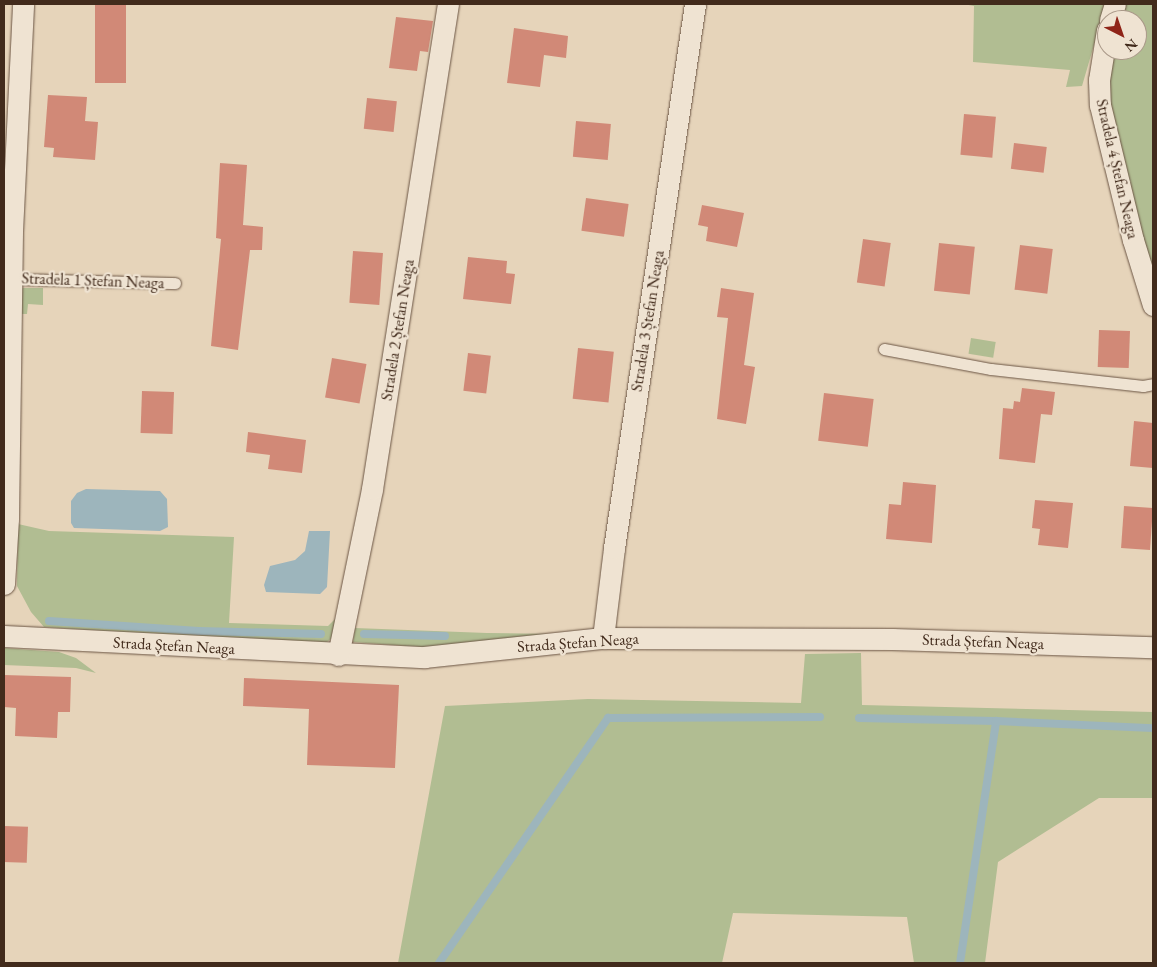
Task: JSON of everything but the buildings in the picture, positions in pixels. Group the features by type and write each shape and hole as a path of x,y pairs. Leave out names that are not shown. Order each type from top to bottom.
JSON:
{"street":[{"name":"Stradela 1 Ștefan Neaga","path":"4,584 12,279 23,4"},
{"name":"Stradela 2 Ștefan Neaga","path":"338,655 372,489 448,4"},
{"name":"Stradela 3 Ștefan Neaga","path":"603,638 615,538 695,4"},
{"name":"Stradela 4 Ștefan Neaga","path":"1102,60 1099,80 1100,105 1133,240 1153,306"},
{"name":"Strada Ștefan Neaga","path":"4,636 338,655 424,658 603,638 892,639 1153,647"}],"lane":[{"name":"Stradela 1 Ștefan Neaga","path":"12,279 175,283"},
{"path":"884,349 990,369 1143,386 1153,384"}],"green space":[{"path":"963,4 1106,4 1104,10 1097,10 1097,35 1082,86 1066,87 1070,70 973,62 974,6"},
{"path":"1125,4 1153,4 1153,272 1139,228 1108,91 1111,60 1147,60 1147,10 1123,10"},
{"path":"21,288 43,288 43,305 28,304 27,314 20,314"},
{"path":"971,338 996,342 993,358 968,354"},
{"path":"18,524 49,531 234,537 229,623 328,626 337,617 332,638 327,642 250,641 44,627 31,612 17,586"},
{"path":"355,628 556,634 432,648 353,642"},
{"path":"4,648 59,652 76,658 96,673 76,668 4,665"},
{"path":"861,653 862,705 1153,712 1153,798 1099,798 998,862 985,963 914,963 907,917 733,913 722,963 398,963 445,706 588,699 801,703 805,654"}],"water":[{"path":"86,489 160,491 167,499 168,527 160,531 74,528 71,523 71,501 77,493"},
{"path":"309,531 330,531 327,587 320,594 266,592 264,585 270,566 295,560 305,551"}],"waterway":[{"path":"49,621 199,631 321,634"},
{"path":"364,634 445,636"},
{"path":"439,963 608,718 820,717"},
{"path":"859,718 996,721"},
{"path":"960,963 996,721 1153,728"}]}
